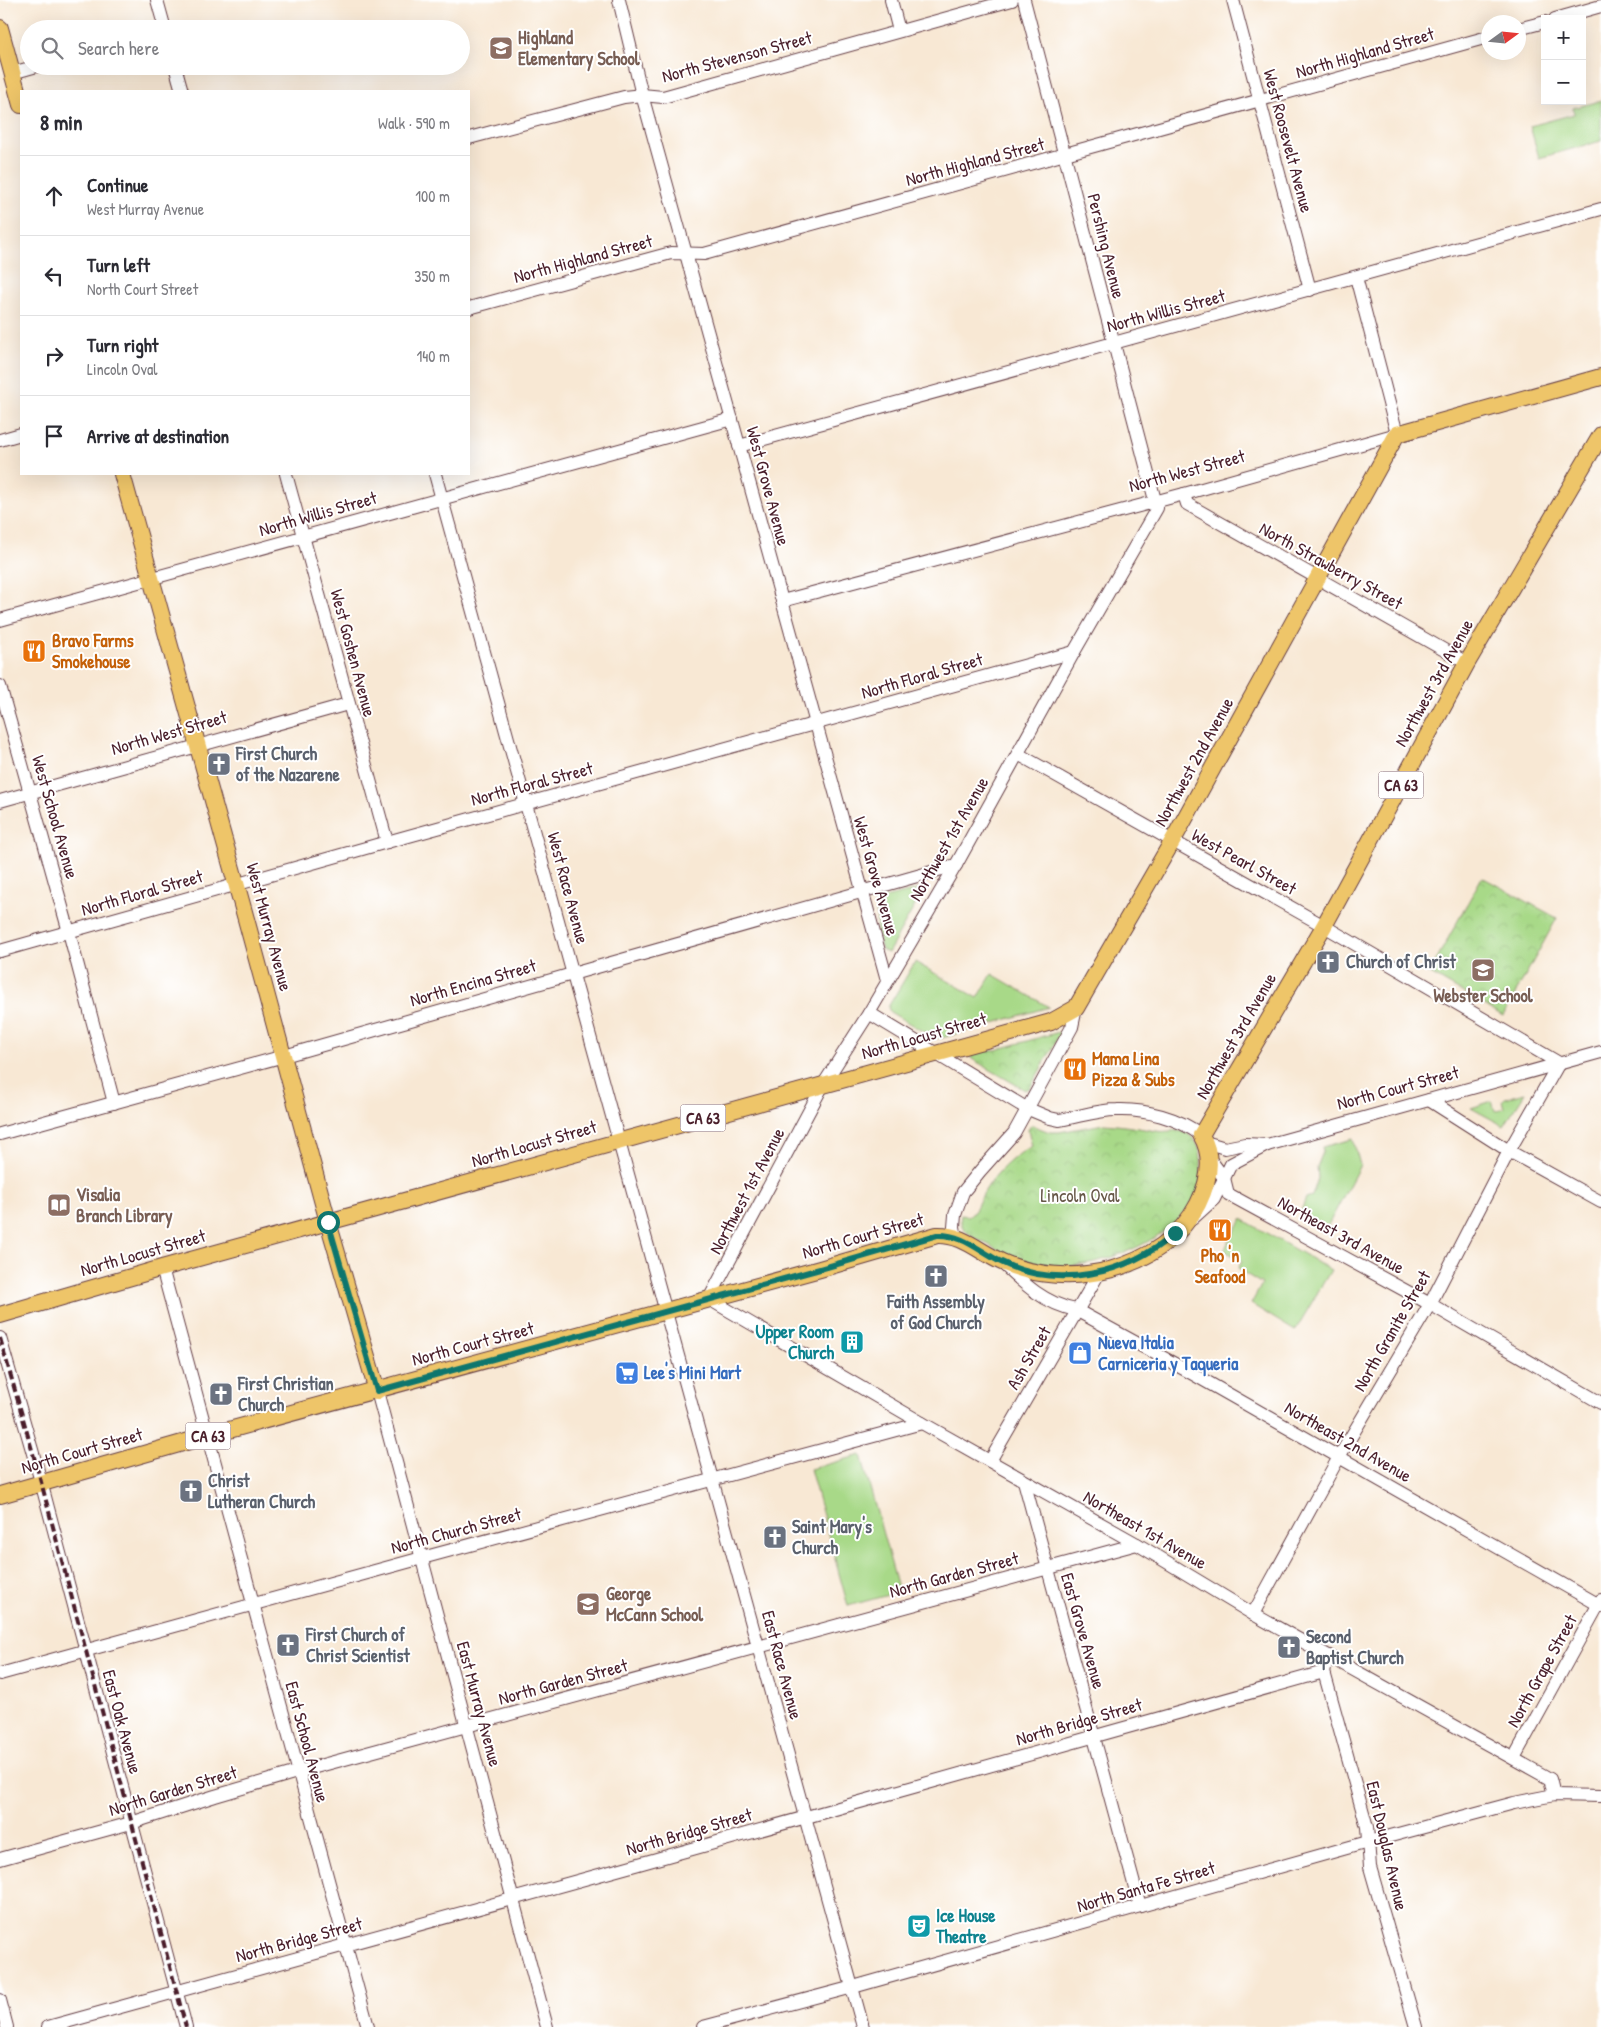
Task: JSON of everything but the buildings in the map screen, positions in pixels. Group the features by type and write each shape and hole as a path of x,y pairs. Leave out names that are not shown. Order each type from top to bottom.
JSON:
{"main road":[{"path":"0,28 20,102"},
{"name":"North West Street","path":"1397,434 1601,377"},
{"name":"Northwest 2nd Avenue","path":"1076,1008 1172,842 1319,579 1397,434"},
{"name":"Northwest 3rd Avenue","path":"1203,1138 1324,926 1467,663 1601,435"},
{"name":"West Murray Avenue","path":"122,475 284,1056 328,1222 377,1391"},
{"name":"North Locust Street","path":"0,1316 162,1268 1051,1022 1076,1008"},
{"name":"CA 63","path":"956,1237 1001,1262 1025,1271 1048,1275 1067,1276 1099,1273 1135,1261 1164,1243 1182,1226 1197,1206 1208,1172 1210,1158 1203,1138"},
{"name":"North Court Street","path":"0,1495 921,1239 937,1235 956,1237"}],"street":[{"path":"157,0 163,20"},
{"name":"West Grove Avenue","path":"619,0 642,95 887,980"},
{"path":"891,0 899,31"},
{"name":"North Stevenson Street","path":"470,138 624,97 642,95 663,97 1012,0"},
{"name":"Pershing Avenue","path":"1024,0 1154,500"},
{"name":"West Roosevelt Avenue","path":"1233,0 1310,290"},
{"path":"1569,15 1601,6"},
{"path":"1526,27 1541,23"},
{"name":"North Highland Street","path":"470,308 671,253 704,254 1481,39"},
{"path":"12,73 20,71"},
{"path":"178,75 182,90"},
{"name":"North Willis Street","path":"739,446 1310,290 1601,208"},
{"path":"1356,277 1397,434"},
{"name":"North Willis Street","path":"0,620 304,537 441,497 732,419"},
{"path":"0,440 20,434"},
{"name":"North West Street","path":"782,601 1154,500 1184,494 1397,434"},
{"name":"West Goshen Avenue","path":"286,475 387,842"},
{"name":"West Race Avenue","path":"435,475 667,1311"},
{"name":"North Strawberry Street","path":"1184,494 1187,504 1467,663"},
{"name":"Northwest 1st Avenue","path":"709,1299 823,1086 869,1013 956,865 1074,652 1157,508 1154,500"},
{"name":"North Floral Street","path":"0,951 1074,652"},
{"name":"West School Avenue","path":"0,686 69,932 114,1103"},
{"name":"North West Street","path":"0,801 348,704"},
{"name":"West Pearl Street","path":"1018,754 1324,926 1559,1063"},
{"name":"North Encina Street","path":"0,1134 284,1056 956,865"},
{"name":"Northwest 2nd Avenue","path":"1026,1108 1072,1027 1076,1008"},
{"path":"869,1013 1026,1108 1050,1118 1059,1120 1116,1110 1132,1110 1177,1121 1190,1127 1203,1138"},
{"name":"North Court Street","path":"1203,1138 1225,1148 1245,1144 1267,1145 1601,1052"},
{"name":"North Granite Street","path":"1253,1614 1339,1457 1430,1304 1509,1151 1559,1063"},
{"path":"1428,1100 1509,1151 1601,1202"},
{"path":"956,1237 954,1228 955,1216 963,1192 980,1170 1014,1134 1026,1108"},
{"path":"1182,1226 1214,1199 1231,1164 1267,1145"},
{"path":"1210,1158 1224,1178 1228,1194 1214,1199"},
{"name":"Northeast 3rd Avenue","path":"1228,1194 1430,1304 1601,1403"},
{"name":"Northeast 2nd Avenue","path":"1001,1262 1028,1288 1060,1307 1076,1310 1193,1374 1600,1603"},
{"path":"162,1268 207,1436"},
{"name":"Ash Street","path":"990,1461 1099,1273"},
{"name":"Northeast 1st Avenue","path":"709,1299 922,1423 1137,1544 1253,1614 1550,1779 1554,1795"},
{"name":"East Race Avenue","path":"667,1311 863,2027"},
{"name":"East Oak Avenue","path":"0,1338 41,1483 130,1823 186,2027"},
{"name":"East Murray Avenue","path":"377,1391 547,2027"},
{"name":"North Church Street","path":"0,1674 922,1423"},
{"name":"East School Avenue","path":"207,1436 254,1605 344,1946 368,2027"},
{"name":"East Grove Avenue","path":"1024,1481 1140,1906"},
{"name":"North Garden Street","path":"0,1859 130,1823 297,1772 1137,1544"},
{"name":"North Grape Street","path":"1514,1758 1600,1603"},
{"path":"1324,1672 1329,1656"},
{"name":"North Bridge Street","path":"48,2027 805,1818 1324,1672"},
{"name":"East Douglas Avenue","path":"1324,1672 1367,1827 1370,1867 1416,2027"},
{"name":"North Santa Fe Street","path":"703,2027 1514,1803 1554,1795 1601,1796"},
{"path":"0,2000 8,2027"}],"green space":[{"path":"1601,101 1601,141 1539,158 1530,126 1574,114 1573,108"},
{"path":"1482,877 1557,918 1503,1016 1429,973"},
{"path":"925,888 888,953 882,950 877,934 876,900"},
{"path":"915,962 978,998 992,974 1049,1007 942,1038 934,1038 890,1012 888,1007"},
{"path":"1061,1033 1030,1088 1025,1090 972,1059 970,1056 971,1053 983,1050 992,1051"},
{"path":"1525,1093 1504,1126 1471,1108 1492,1101 1495,1111 1504,1108 1502,1101 1505,1098"},
{"name":"Lincoln Oval","path":"1104,1124 1186,1133 1194,1139 1200,1151 1201,1176 1199,1188 1189,1206 1174,1223 1156,1237 1112,1257 1066,1266 1045,1266 1009,1256 969,1234 962,1226 961,1215 967,1216 974,1213 984,1192 997,1174 1013,1159 1032,1146 1028,1130 1031,1125 1050,1132 1059,1132"},
{"path":"1353,1139 1360,1165 1326,1229 1300,1214 1306,1198 1312,1196 1318,1178 1317,1167 1323,1152 1322,1147"},
{"path":"1242,1219 1331,1270 1295,1331 1251,1304 1262,1284 1238,1269 1242,1261 1224,1250"},
{"path":"861,1455 899,1592 848,1606 810,1469"}],"railway":[{"path":"0,1338 40,1478 186,2027"}],"place":[{"name":"Highland Elementary School","path":"501,48"},
{"name":"Bravo Farms Smokehouse","path":"34,651"},
{"name":"First Church of the Nazarene","path":"219,764"},
{"name":"Church of Christ","path":"1328,962"},
{"name":"Webster School","path":"1483,970"},
{"name":"Mama Lina Pizza & Subs","path":"1075,1069"},
{"name":"Visalia Branch Library","path":"59,1205"},
{"name":"Pho 'n Seafood","path":"1220,1230"},
{"name":"Faith Assembly of God Church","path":"936,1276"},
{"name":"Upper Room Church","path":"852,1342"},
{"name":"Nueva Italia Carniceria y Taqueria","path":"1080,1353"},
{"name":"Lee's Mini Mart","path":"627,1373"},
{"name":"First Christian Church","path":"221,1394"},
{"name":"Christ Lutheran Church","path":"191,1491"},
{"name":"Saint Mary's Church","path":"775,1537"},
{"name":"George McCann School","path":"588,1604"},
{"name":"First Church of Christ Scientist","path":"288,1645"},
{"name":"Second Baptist Church","path":"1289,1647"},
{"name":"Ice House Theatre","path":"919,1926"}],"route":[{"path":"328,1222 377,1391 937,1235 956,1237 1001,1262 1025,1271 1067,1276 1099,1273 1135,1261 1164,1243 1175,1233"}]}
